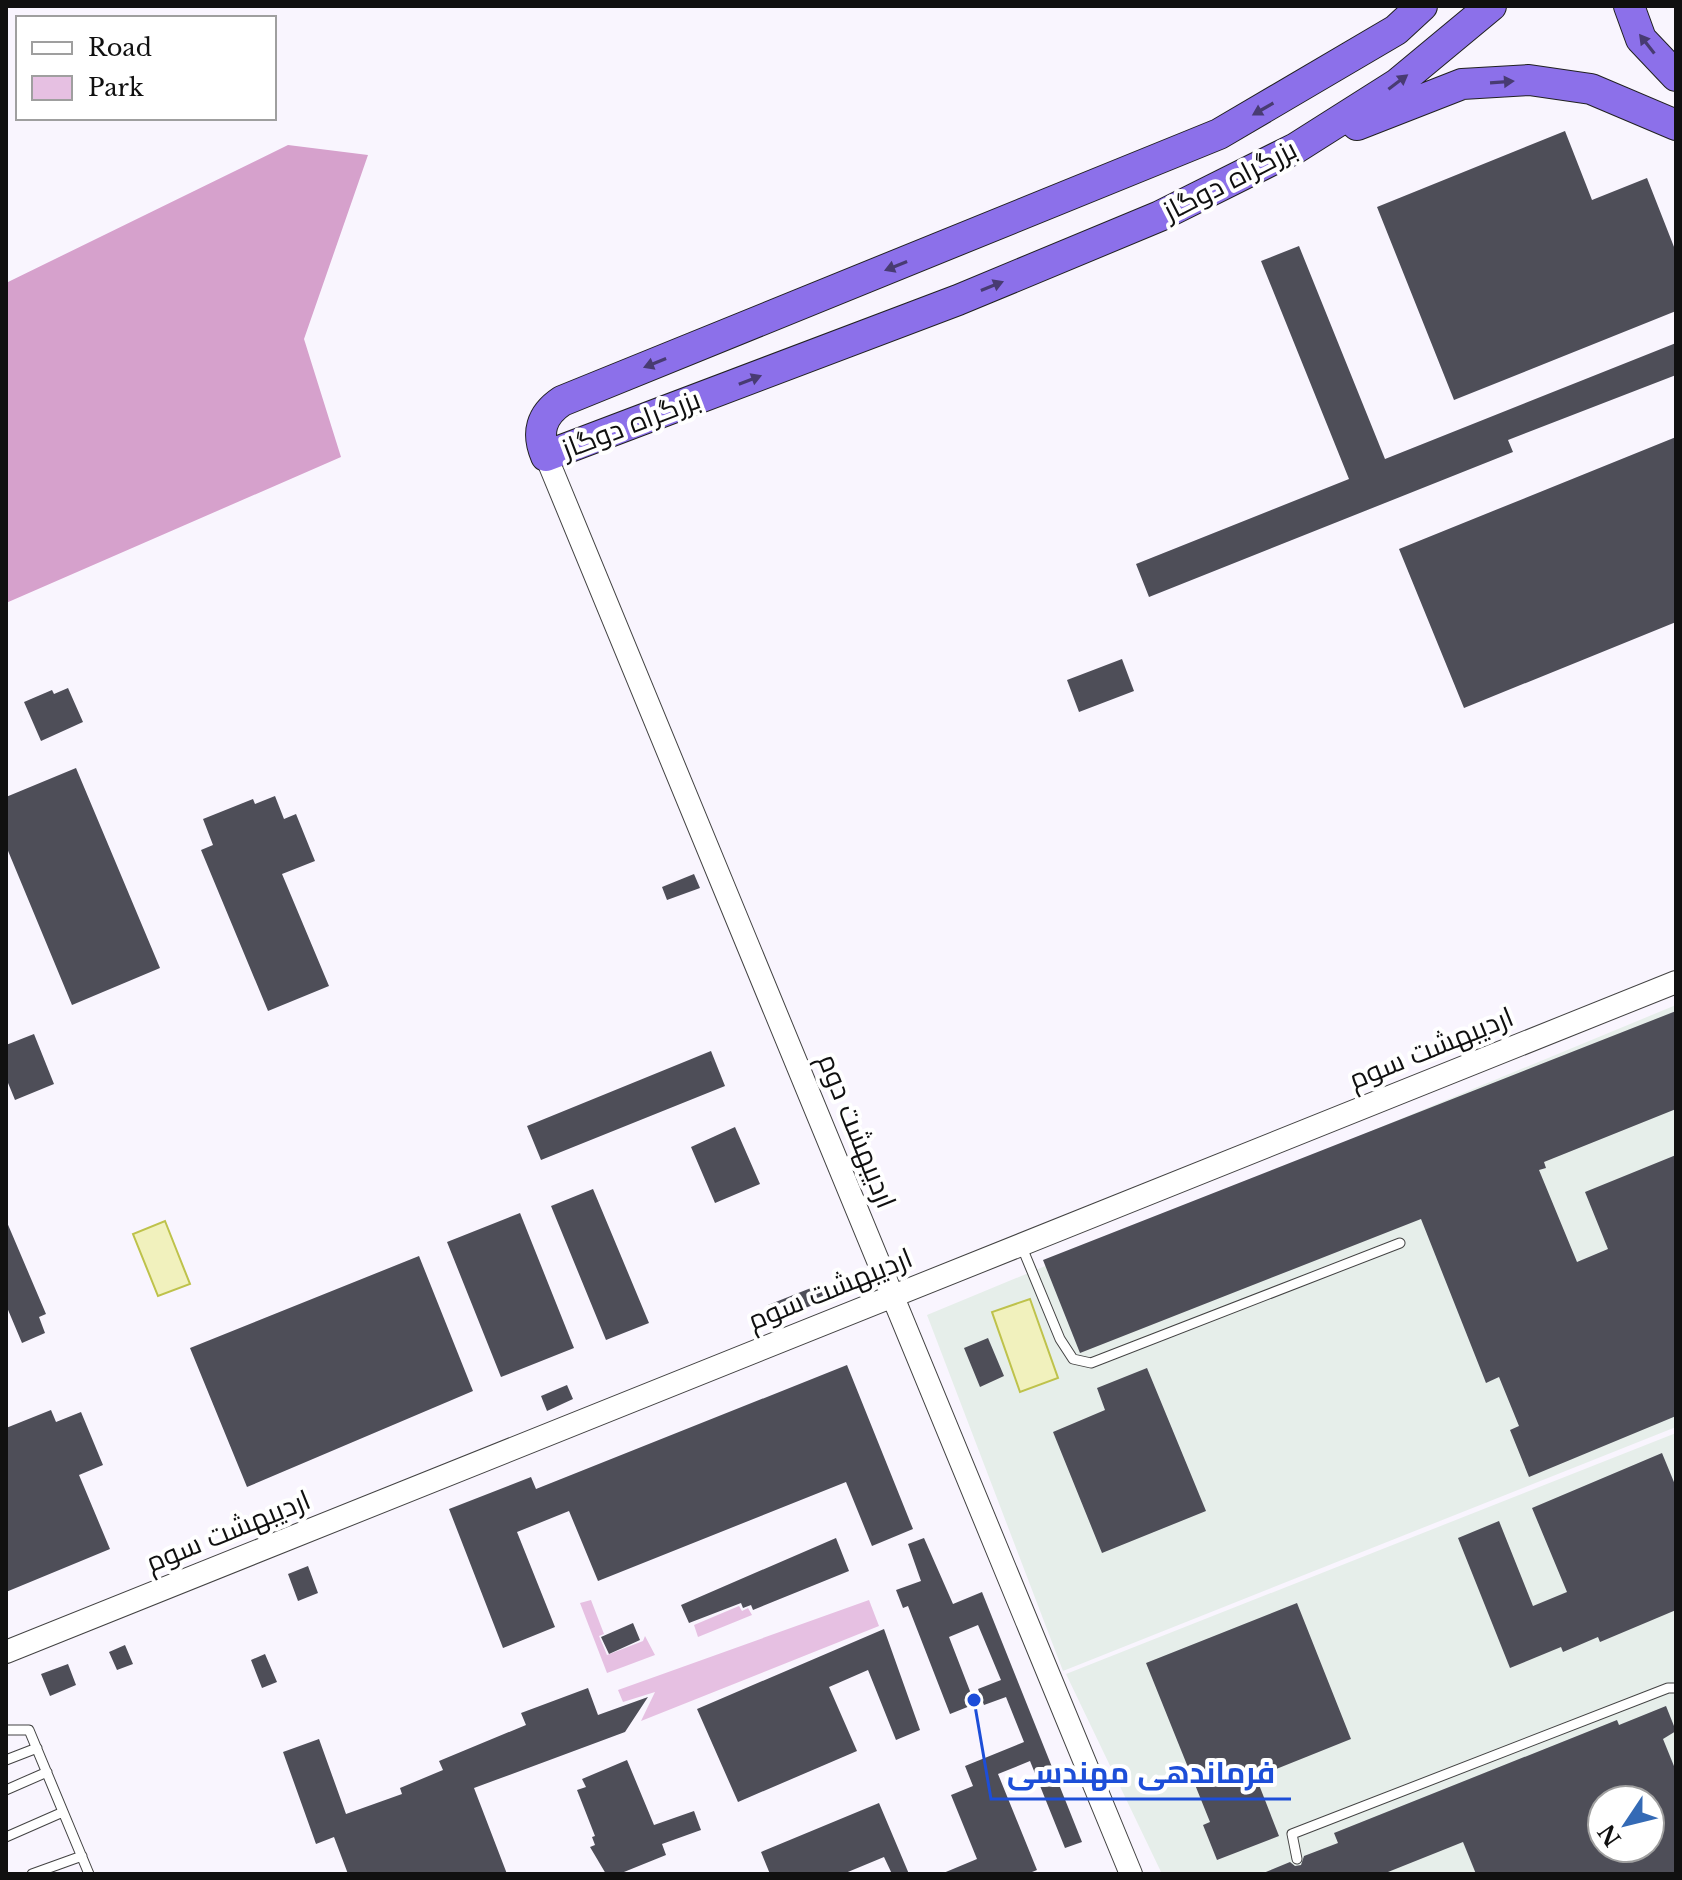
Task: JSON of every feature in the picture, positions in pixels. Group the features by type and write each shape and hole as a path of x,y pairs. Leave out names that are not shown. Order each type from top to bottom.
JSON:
{"highway":[{"path":"1311,81 1391,6"},
{"name":"بزرگراه دوگاز","path":"1422,6 1396,30 1219,134 562,401 548,411 541,424 541,444 546,456 958,300 1160,216 1296,148 1397,84 1491,6"},
{"path":"1629,6 1641,39 1676,76"},
{"path":"1296,148 1462,84 1529,80 1591,89 1676,125"}],"street":[{"name":"اردیبهشت دوم","path":"546,456 1131,1874"},
{"name":"اردیبهشت سوم","path":"6,1652 1676,982"}],"lane":[{"path":"1021,1245 1066,1349 1079,1363 1091,1363 1400,1243"},
{"path":"1297,1859 1292,1834 1668,1688 1676,1688"},
{"path":"6,1730 29,1730 89,1874"},
{"path":"6,1760 37,1748"},
{"path":"6,1790 47,1772"},
{"path":"6,1837 63,1812"},
{"path":"32,1874 82,1856"}],"shaded area":[{"path":"288,145 368,155 304,339 341,457 6,603 6,283"},
{"path":"1676,1005 1676,1427 1063,1671 927,1315"},
{"path":"165,1221 190,1284 158,1296 133,1234"},
{"path":"1030,1299 1058,1378 1020,1392 992,1312"},
{"path":"1676,1433 1676,1874 1162,1874 1066,1674"}],"green space":[{"path":"591,1600 604,1634 599,1636 607,1655 643,1641 645,1636 655,1655 607,1673 580,1603"},
{"path":"869,1600 879,1626 641,1721 655,1692 623,1702 618,1690"},
{"path":"739,1606 742,1611 748,1608 752,1615 698,1637 694,1625"}],"building":[{"path":"1565,131 1592,200 1647,178 1676,252 1676,311 1454,400 1377,207"},
{"path":"1299,246 1385,459 1676,343 1676,375 1508,440 1513,452 1149,597 1136,564 1349,479 1261,261"},
{"path":"1676,437 1676,622 1464,708 1399,549"},
{"path":"1122,659 1134,691 1079,712 1067,680"},
{"path":"68,688 83,722 41,741 24,702 52,690 54,694"},
{"path":"76,768 160,968 72,1005 6,846 6,797"},
{"path":"275,796 284,819 296,814 315,861 282,874 329,986 268,1011 201,850 213,845 203,819 253,799 255,804"},
{"path":"694,874 700,888 667,900 662,887"},
{"path":"1676,1011 1676,1109 1544,1162 1546,1168 1539,1170 1577,1262 1608,1249 1585,1192 1676,1155 1676,1416 1529,1477 1510,1430 1519,1426 1499,1377 1486,1383 1421,1219 1080,1353 1043,1260"},
{"path":"34,1034 54,1084 15,1100 6,1078 6,1045"},
{"path":"711,1051 725,1086 541,1160 527,1126"},
{"path":"735,1127 760,1184 715,1203 691,1147"},
{"path":"593,1189 649,1323 606,1340 551,1206"},
{"path":"520,1213 574,1348 501,1377 447,1242"},
{"path":"6,1220 46,1314 39,1317 45,1333 22,1343 6,1305"},
{"path":"419,1256 473,1391 247,1487 190,1348"},
{"path":"826,1282 832,1298 773,1320 768,1305"},
{"path":"988,1338 1004,1376 980,1387 964,1348"},
{"path":"847,1365 913,1529 872,1546 846,1482 598,1581 569,1511 517,1532 555,1627 503,1648 449,1509 531,1477 536,1489"},
{"path":"1147,1368 1206,1511 1102,1553 1053,1432 1105,1410 1097,1388"},
{"path":"567,1385 573,1399 547,1411 541,1396"},
{"path":"51,1410 56,1422 81,1412 103,1465 79,1475 110,1549 6,1592 6,1428"},
{"path":"1662,1453 1676,1487 1676,1610 1600,1642 1598,1637 1563,1652 1561,1647 1510,1668 1458,1538 1499,1521 1533,1606 1567,1592 1532,1508"},
{"path":"836,1538 849,1571 753,1610 751,1605 743,1608 741,1603 689,1623 681,1605"},
{"path":"924,1538 953,1604 982,1592 1082,1842 1065,1848 1030,1761 998,1774 1037,1870 1027,1874 941,1874 977,1859 951,1795 973,1786 965,1766 1024,1742 1006,1697 984,1705 978,1689 1001,1680 978,1625 949,1637 975,1704 950,1714 908,1606 903,1608 896,1590 921,1581 908,1544"},
{"path":"308,1566 318,1593 298,1601 288,1574"},
{"path":"1297,1603 1351,1739 1256,1777 1279,1836 1217,1860 1203,1825 1210,1822 1146,1663"},
{"path":"633,1623 640,1640 609,1654 601,1637"},
{"path":"884,1629 920,1730 896,1740 868,1670 829,1687 857,1751 738,1802 697,1709"},
{"path":"125,1645 133,1664 117,1670 109,1652"},
{"path":"265,1654 277,1682 262,1688 251,1660"},
{"path":"68,1664 76,1685 50,1696 41,1674"},
{"path":"588,1688 598,1715 648,1697 625,1732 474,1788 507,1874 348,1874 334,1837 316,1844 283,1752 319,1739 346,1814 402,1794 400,1788 443,1770 439,1761 526,1725 521,1713"},
{"path":"1666,1706 1676,1731 1663,1739 1676,1771 1676,1874 1476,1874 1463,1842 1383,1874 1261,1874 1290,1862 1295,1866 1301,1865 1304,1856 1338,1843 1334,1833 1617,1720 1619,1725"},
{"path":"627,1760 654,1825 694,1811 701,1830 662,1844 666,1855 619,1874 606,1874 590,1847 595,1845 592,1837 595,1836 577,1790 586,1787 582,1779"},
{"path":"879,1803 909,1874 892,1874 884,1857 843,1874 770,1874 761,1852"}],"place":[{"name":"فرماندهی مهندسی","path":"974,1700"}]}
